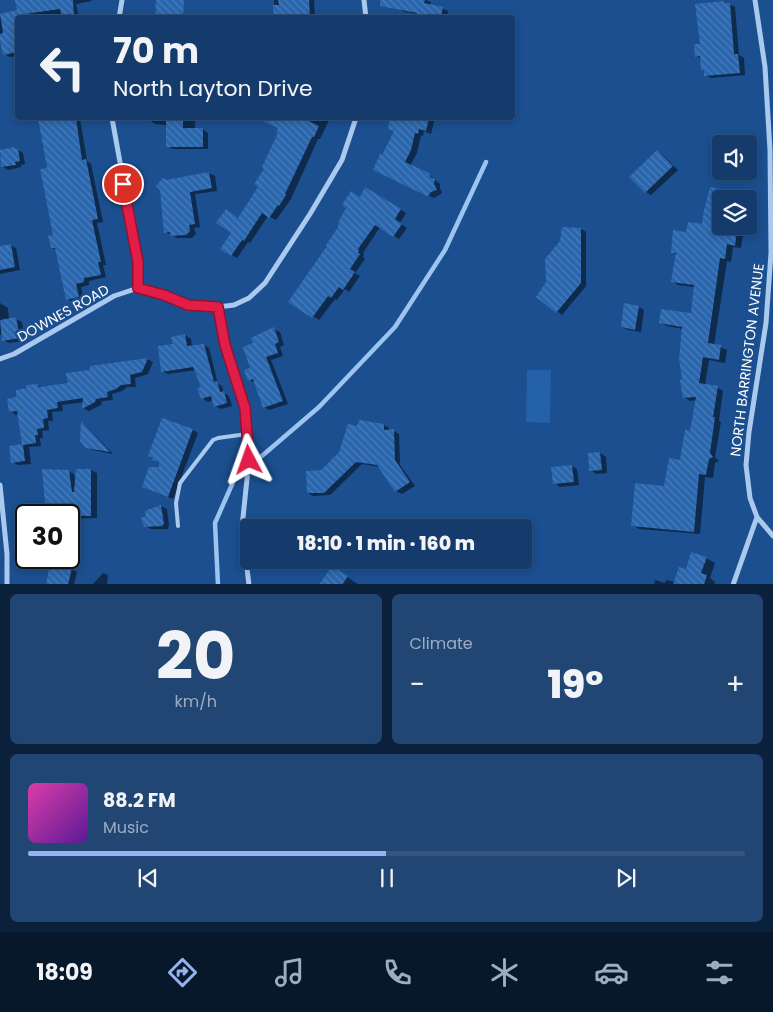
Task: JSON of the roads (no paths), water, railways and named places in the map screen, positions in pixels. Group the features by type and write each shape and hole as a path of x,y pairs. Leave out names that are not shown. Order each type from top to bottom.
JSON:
{"street":[{"path":"120,15 122,0"},
{"path":"364,0 366,15"},
{"name":"NORTH BARRINGTON AVENUE","path":"755,0 765,67 770,150 771,253 766,323 749,432 746,465 750,498 757,517 773,536"},
{"path":"112,120 138,262 138,288 164,295 188,305 218,307 234,305 248,298 265,283 310,214 342,160 355,120"},
{"name":"DOWNES ROAD","path":"0,360 14,354 114,296 138,288"},
{"path":"218,307 225,345 245,408 249,460 242,527 249,584"},
{"path":"0,485 7,554 7,584"},
{"path":"733,584 757,517"}],"lane":[{"path":"178,526 176,503 180,483 213,440 247,434"}],"waterway":[{"path":"218,584 215,523 234,480 319,407 395,327 445,250 486,162"}]}
